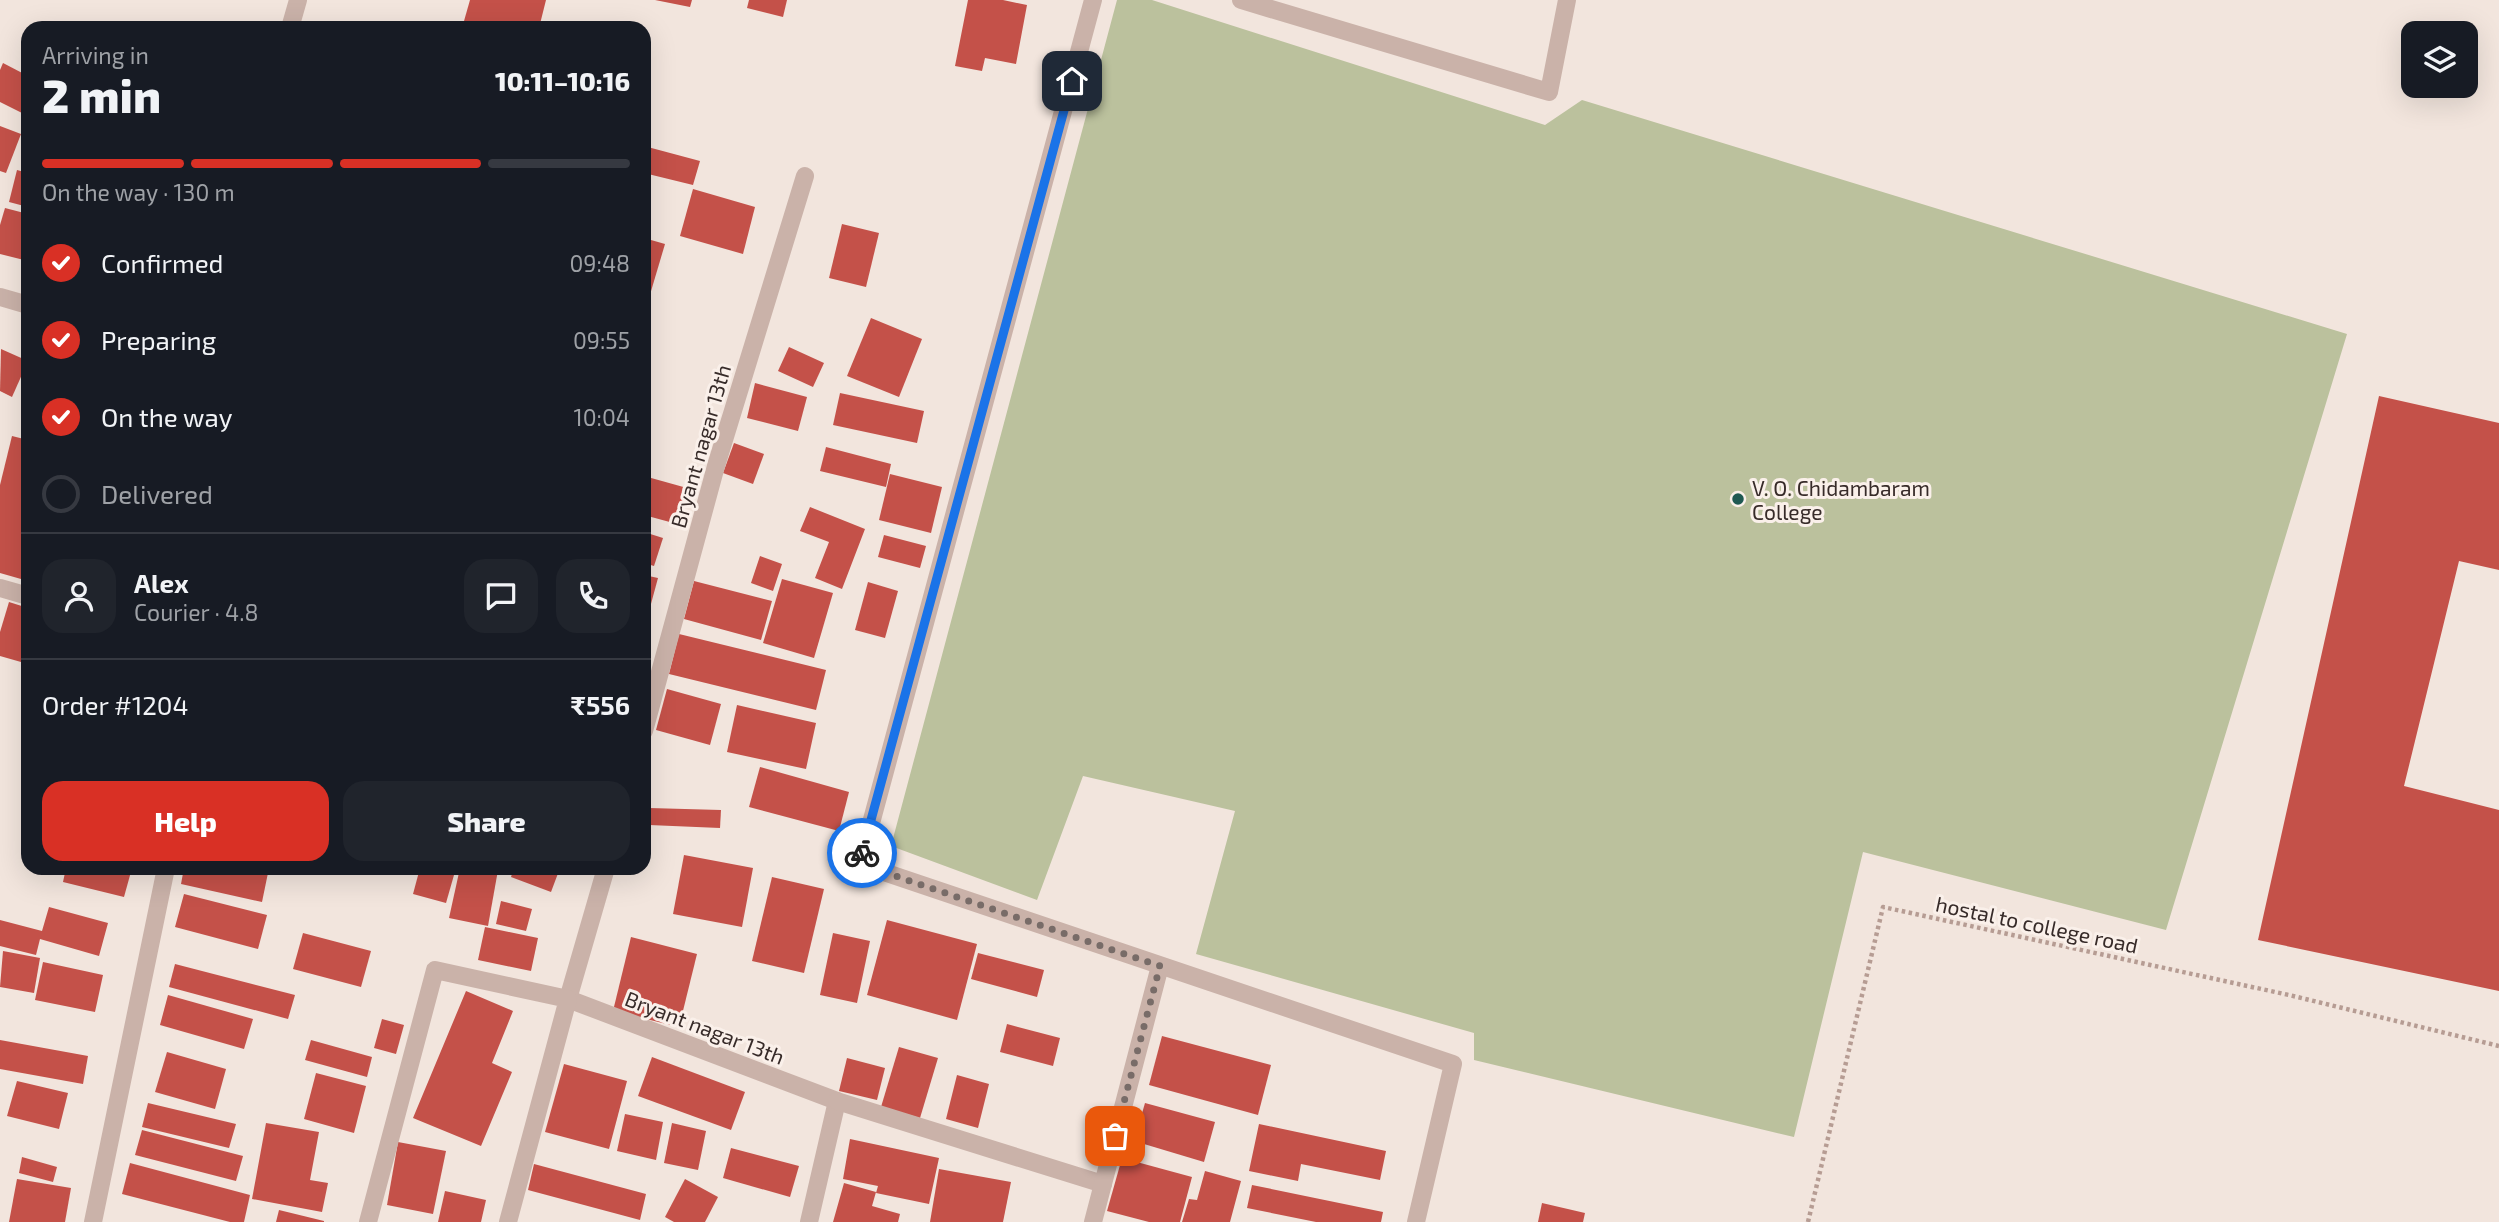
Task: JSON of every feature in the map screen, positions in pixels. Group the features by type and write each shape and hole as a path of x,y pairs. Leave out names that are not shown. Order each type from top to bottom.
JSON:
{"street":[{"path":"292,21 298,0"},
{"path":"1093,0 860,864 1453,1064 1416,1222"},
{"path":"1241,0 1549,92 1567,0"},
{"name":"Bryant nagar 13th","path":"651,705 716,466 805,176"},
{"path":"0,297 21,303"},
{"path":"0,588 21,594"},
{"path":"93,1222 165,875"},
{"path":"508,1222 604,875"},
{"path":"1093,1222 1160,966"},
{"name":"Bryant nagar 13th","path":"368,1222 435,970 568,999 837,1101 1103,1184"},
{"path":"809,1222 837,1101"}],"path":[{"name":"hostal to college road","path":"1808,1222 1883,907 2289,995 2499,1046"}],"green space":[{"name":"V. O. Chidambaram College","path":"1117,0 1152,0 1545,125 1582,100 2347,334 2166,930 1863,852 1794,1137 1474,1060 1474,1033 1196,954 1235,811 1083,776 1037,900 891,846"}],"building":[{"path":"470,0 546,0 541,21 464,21"},
{"path":"655,0 692,0 690,7"},
{"path":"749,0 787,0 783,17 747,8"},
{"path":"968,0 1003,0 1027,5 1016,64 985,58 982,71 955,66"},
{"path":"3,63 21,72 21,112 0,102 0,70"},
{"path":"0,126 21,134 6,173 0,171"},
{"path":"651,148 700,161 693,185 651,175"},
{"path":"17,170 21,171 21,205 9,202"},
{"path":"693,189 755,207 743,254 680,236"},
{"path":"5,208 21,212 21,259 0,254 0,225"},
{"path":"842,224 879,233 866,287 829,278"},
{"path":"651,240 665,244 651,291"},
{"path":"871,318 922,339 899,397 847,376"},
{"path":"789,347 824,363 813,387 778,371"},
{"path":"1,349 21,358 21,377 12,397 0,391"},
{"path":"755,383 807,397 798,431 747,418"},
{"path":"840,393 924,411 917,443 833,425"},
{"path":"2379,396 2499,423 2499,570 2459,561 2404,786 2499,810 2499,991 2258,940"},
{"path":"12,436 21,438 21,579 0,573 0,485"},
{"path":"734,443 764,454 753,484 723,473"},
{"path":"826,447 891,464 886,487 820,471"},
{"path":"890,474 942,487 931,533 879,520"},
{"path":"651,478 687,488 677,524 651,517"},
{"path":"810,507 865,529 842,589 815,578 829,542 800,531"},
{"path":"651,534 663,538 654,566 651,565"},
{"path":"884,535 926,546 920,568 878,557"},
{"path":"760,556 782,564 773,591 751,583"},
{"path":"651,576 658,578 651,604"},
{"path":"782,579 833,593 814,658 763,643"},
{"path":"694,581 772,601 761,640 684,619"},
{"path":"868,582 898,591 885,638 855,630"},
{"path":"9,602 21,606 21,662 0,656 0,632"},
{"path":"679,634 826,670 816,710 669,674"},
{"path":"667,689 721,704 710,745 656,730"},
{"path":"737,705 816,723 806,769 727,752"},
{"path":"760,767 849,792 839,831 749,807"},
{"path":"651,808 721,810 720,828 651,825"},
{"path":"684,855 753,868 742,927 673,914"},
{"path":"64,875 130,875 124,897 63,882"},
{"path":"183,875 268,875 262,902 181,884"},
{"path":"418,875 454,875 446,903 413,894"},
{"path":"458,875 497,875 488,926 449,918"},
{"path":"512,875 557,875 551,892 511,877"},
{"path":"772,877 824,889 804,973 752,961"},
{"path":"184,894 267,915 258,949 175,927"},
{"path":"501,901 532,909 526,931 496,924"},
{"path":"49,907 108,923 99,956 40,939 36,955 0,946 0,920 42,931"},
{"path":"887,920 977,944 957,1020 867,995"},
{"path":"485,927 538,938 531,971 478,960"},
{"path":"303,933 371,951 361,987 293,969"},
{"path":"833,933 870,941 857,1003 820,995"},
{"path":"631,937 697,954 679,1027 613,1011"},
{"path":"3,951 40,958 34,993 0,987"},
{"path":"978,953 1044,970 1037,997 971,979"},
{"path":"43,962 103,975 95,1012 35,1000"},
{"path":"175,964 295,995 288,1019 169,987"},
{"path":"466,991 513,1011 492,1063 512,1072 481,1146 413,1118"},
{"path":"168,995 253,1019 244,1049 160,1025"},
{"path":"382,1019 404,1025 396,1054 374,1048"},
{"path":"1007,1024 1060,1038 1053,1066 1000,1052"},
{"path":"1162,1036 1271,1065 1258,1115 1149,1085"},
{"path":"0,1040 88,1056 83,1084 0,1069"},
{"path":"311,1040 372,1057 367,1077 305,1060"},
{"path":"899,1047 938,1058 920,1118 881,1107"},
{"path":"167,1052 226,1069 215,1109 155,1092"},
{"path":"652,1057 745,1092 731,1130 638,1096"},
{"path":"847,1058 885,1068 877,1100 839,1091"},
{"path":"564,1064 627,1081 609,1149 545,1132"},
{"path":"316,1073 366,1086 354,1133 304,1119"},
{"path":"957,1075 989,1084 978,1128 946,1119"},
{"path":"17,1081 68,1093 59,1129 7,1116"},
{"path":"148,1103 236,1124 229,1148 142,1127"},
{"path":"1145,1103 1215,1122 1204,1162 1134,1141"},
{"path":"625,1114 663,1122 656,1160 617,1151"},
{"path":"266,1123 319,1132 310,1180 328,1183 322,1212 252,1199"},
{"path":"672,1123 706,1131 698,1170 664,1163"},
{"path":"1259,1124 1386,1151 1380,1180 1301,1164 1298,1181 1249,1171"},
{"path":"142,1130 243,1156 236,1181 135,1155"},
{"path":"850,1139 939,1158 929,1204 876,1193 878,1186 843,1179"},
{"path":"398,1142 446,1151 433,1214 387,1205"},
{"path":"731,1148 799,1166 790,1197 723,1178"},
{"path":"22,1157 57,1167 53,1182 19,1173"},
{"path":"1122,1158 1192,1177 1180,1222 1149,1222 1107,1211"},
{"path":"130,1163 250,1195 244,1222 230,1222 122,1194"},
{"path":"534,1164 646,1194 640,1220 528,1190"},
{"path":"939,1169 1011,1182 1003,1222 930,1222"},
{"path":"1205,1171 1241,1181 1230,1222 1182,1222 1189,1199 1197,1200"},
{"path":"17,1179 71,1188 65,1222 9,1222"},
{"path":"685,1179 718,1197 705,1222 674,1222 665,1217"},
{"path":"844,1183 876,1192 872,1206 900,1214 898,1222 833,1222"},
{"path":"1252,1185 1383,1212 1381,1222 1316,1222 1247,1208"},
{"path":"445,1191 486,1200 481,1222 438,1222"},
{"path":"1542,1203 1585,1213 1583,1222 1538,1222"},
{"path":"279,1210 324,1221 324,1222 276,1222"}],"way so far":[{"path":"862,853 860,864 1160,966 1115,1136"}],"place":[{"name":"V. O. Chidambaram College","path":"1738,499"}],"route":[{"path":"862,853 1072,81"}]}
